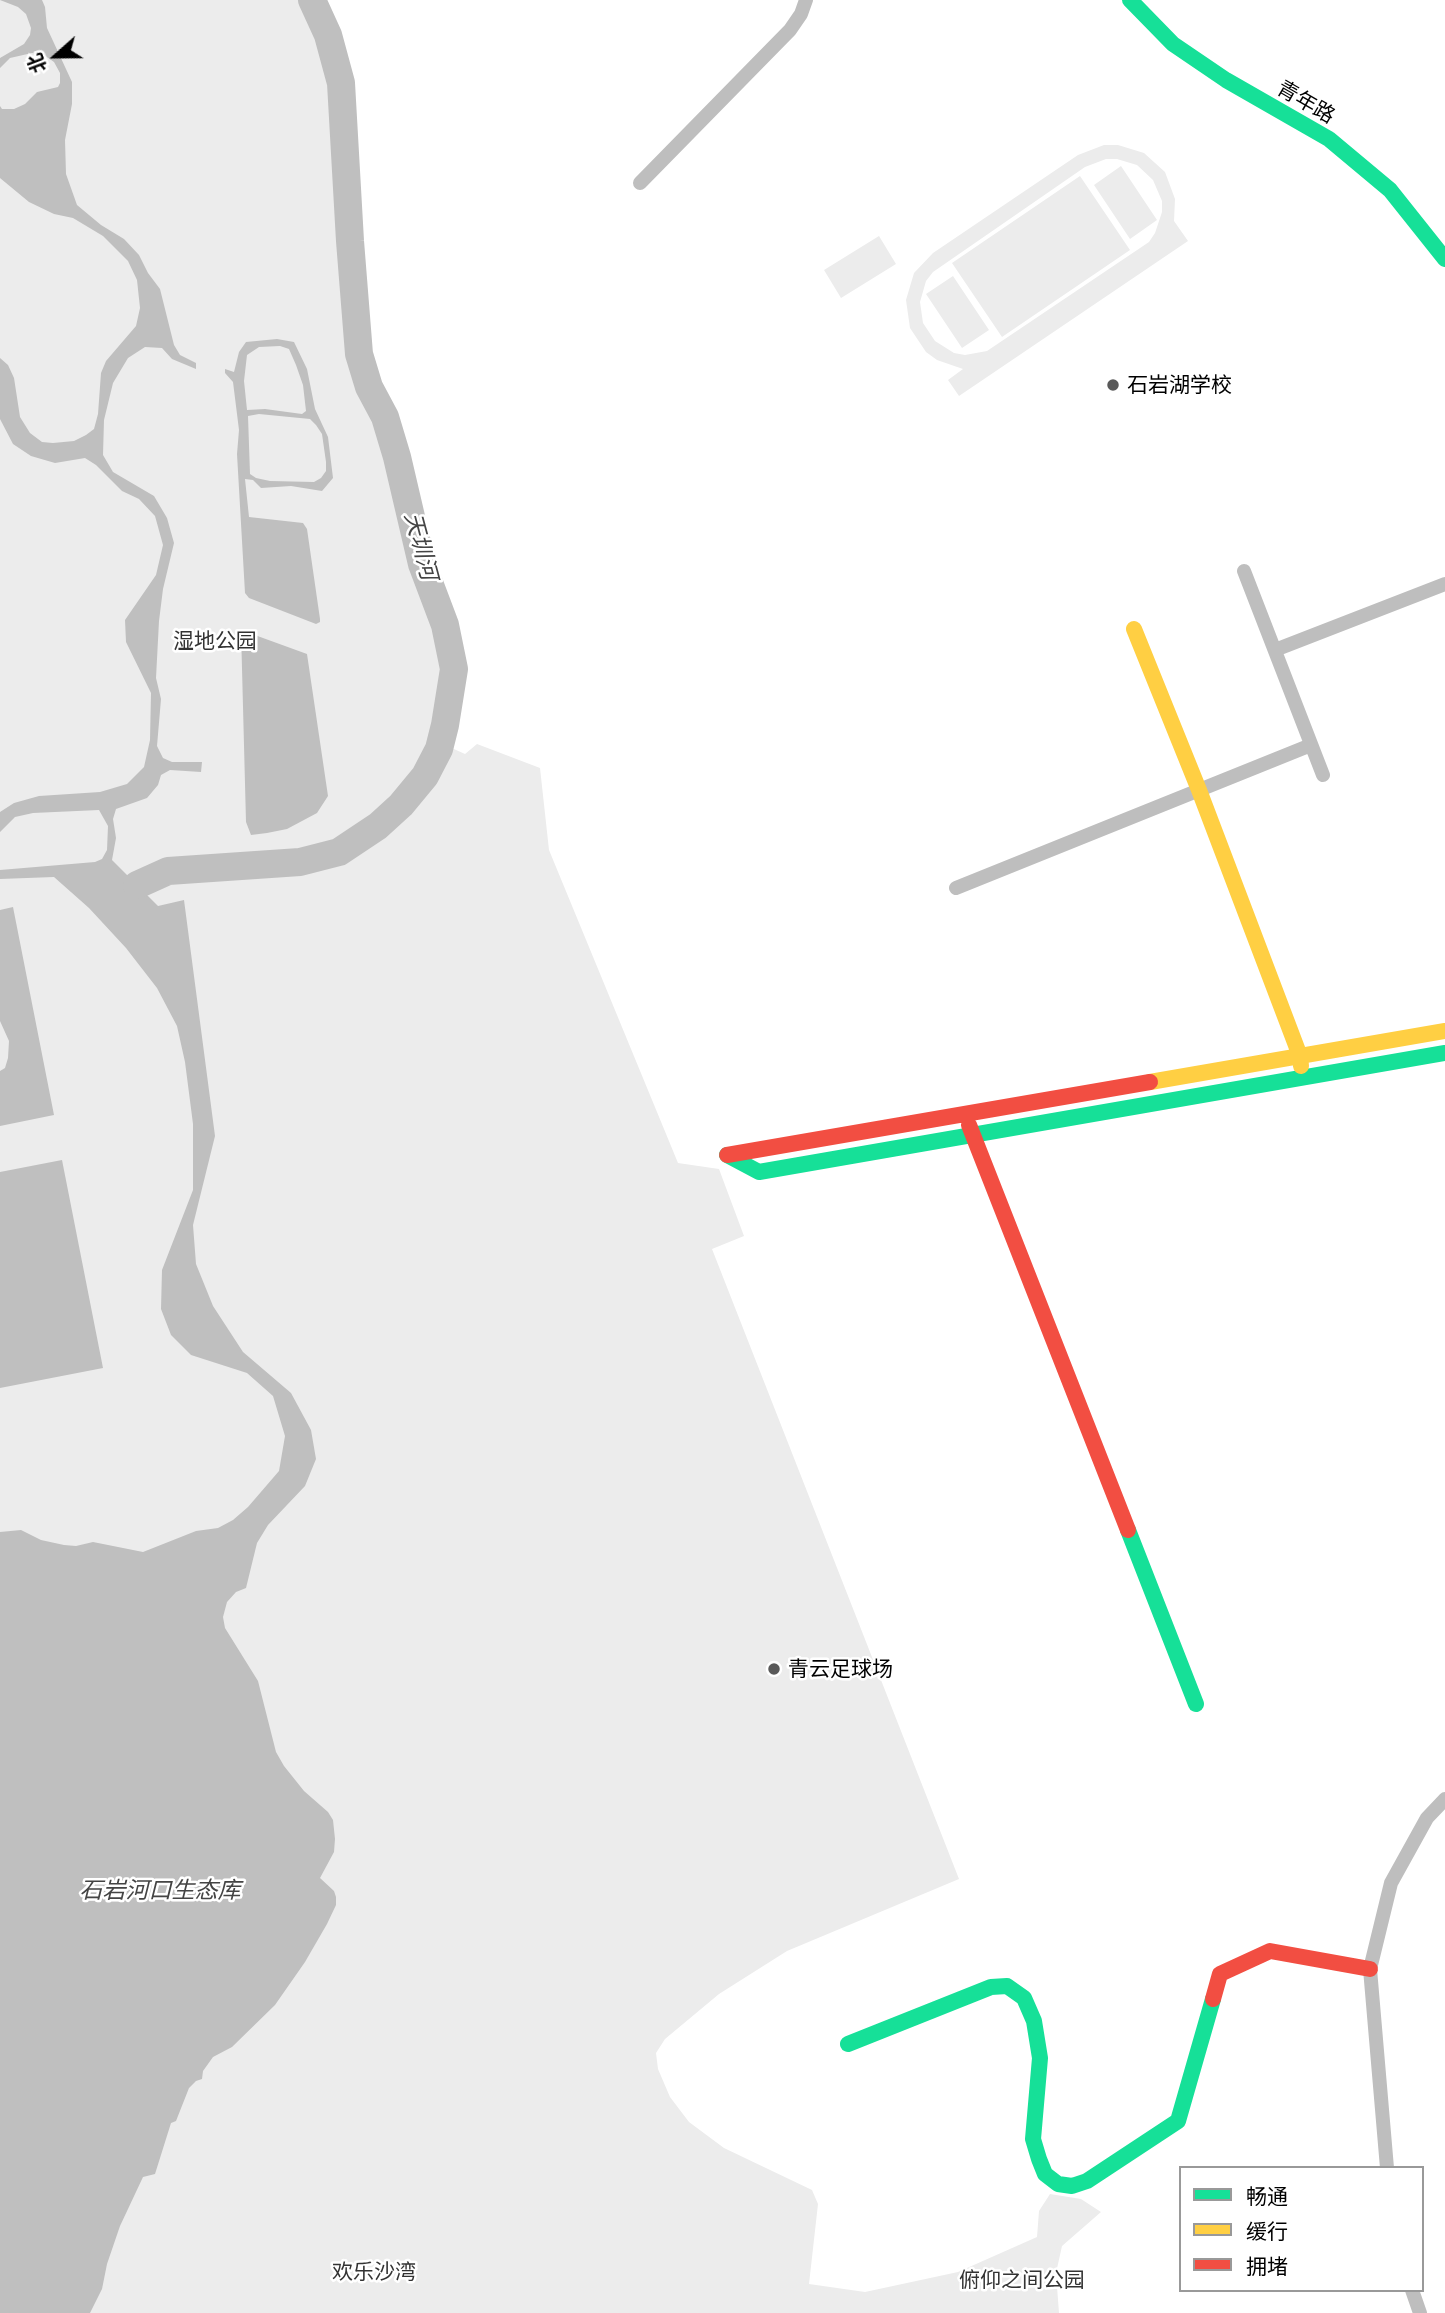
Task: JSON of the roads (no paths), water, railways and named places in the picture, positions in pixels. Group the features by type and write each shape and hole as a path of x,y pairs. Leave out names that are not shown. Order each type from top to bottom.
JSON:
{"street":[{"path":"640,183 789,30 806,0"},
{"name":"青年路","path":"1130,0 1173,44 1226,80 1329,139 1390,190 1445,259"},
{"path":"1244,571 1323,775"},
{"path":"1275,650 1445,584"},
{"path":"1134,629 1199,790 1300,1056 1303,1077"},
{"path":"956,888 1311,745"},
{"path":"1445,1031 727,1155 759,1172 1445,1053"},
{"path":"964,1114 1196,1704"},
{"path":"1387,2166 1370,1969 1391,1883 1427,1818 1445,1799"},
{"path":"848,2044 991,1987 1007,1986 1024,1998 1034,2021 1040,2058 1033,2139 1039,2159 1045,2174 1058,2184 1072,2186 1087,2181 1178,2121 1220,1974 1270,1951 1370,1969"},
{"path":"1413,2292 1420,2313"}],"water":[{"name":"石岩河口生态库","path":"0,0 42,0 47,28 72,82 72,104 65,140 66,174 77,205 101,225 124,239 139,255 160,289 174,345 180,355 196,363 196,369 172,359 162,348 145,347 128,358 113,383 104,420 103,455 113,472 154,496 167,518 174,543 163,589 159,621 156,678 161,699 157,746 163,758 172,762 202,762 201,772 170,770 161,775 158,785 147,798 116,809 113,819 116,838 112,860 158,906 184,900 215,1136 193,1225 196,1264 213,1306 243,1352 291,1393 311,1430 316,1459 305,1486 268,1525 257,1543 246,1588 236,1592 227,1602 223,1617 225,1628 258,1681 276,1752 304,1791 328,1812 333,1820 335,1839 334,1852 320,1878 334,1891 336,1897 336,1905 327,1924 275,2005 232,2047 213,2057 203,2071 202,2079 189,2088 176,2121 171,2123 155,2174 143,2177 120,2226 102,2289 90,2313 0,2313 0,1532 21,1530 41,1540 64,1545 76,1546 93,1542 143,1552 196,1531 218,1528 248,1507 279,1471 285,1436 273,1396 247,1373 191,1355 171,1335 161,1309 162,1270 193,1190 193,1124 177,1026 157,988 126,948 89,908 54,877 0,879 0,870 95,862 102,859 107,850 108,826 99,810 33,813 15,817 0,832 0,812 14,803 39,796 100,792 127,784 144,767 150,740 151,693 126,642 125,620 156,575 163,545 155,516 139,499 122,491 96,465 85,458 55,463 31,456 13,444 0,419 0,358 8,365 14,378 20,417 30,433 42,442 53,443 74,441 94,429 98,414 101,373 106,361 136,326 140,308 137,280 128,261 103,236 73,218 54,214 29,202 0,178 0,106 2,109 14,109 25,104 37,92 58,87 60,73 54,62 44,55 32,53 10,58 0,68 0,58 24,44 31,28 26,14 18,7"},
{"path":"277,339 294,342 307,369 315,409 328,437 333,478 322,491 291,486 261,488 253,480 245,479 249,517 303,523 307,529 320,619 316,624 249,598 245,593 237,454 239,430 233,382 225,369 234,372 239,352 246,342","holes":["280,346 289,349 296,365 303,385 306,411 302,414 265,409 247,410 244,381 247,355 259,347","259,414 310,419 316,425 322,434 326,462 326,471 321,478 314,482 270,481 250,474 248,416"]},
{"path":"241,630 307,654 328,796 317,813 287,829 251,835 246,822"},
{"path":"13,907 54,1115 0,1126 0,1071 5,1068 8,1058 9,1041 0,1021 0,910"},
{"path":"62,1160 103,1368 0,1388 0,1172"}],"waterway":[{"name":"天圳河","path":"137,885 168,871 300,862 339,852 378,826 401,805 425,776 439,749 445,725 454,669 445,625 422,564 385,417 369,387 359,354 341,83 328,35 312,0"}],"place":[{"name":"石岩湖学校","path":"1113,385"},
{"name":"青云足球场","path":"774,1669"}],"park label":[{"name":"湿地公园","path":"215,641"},
{"name":"欢乐沙湾","path":"374,2272"},
{"name":"俯仰之间公园","path":"1022,2280"}]}
